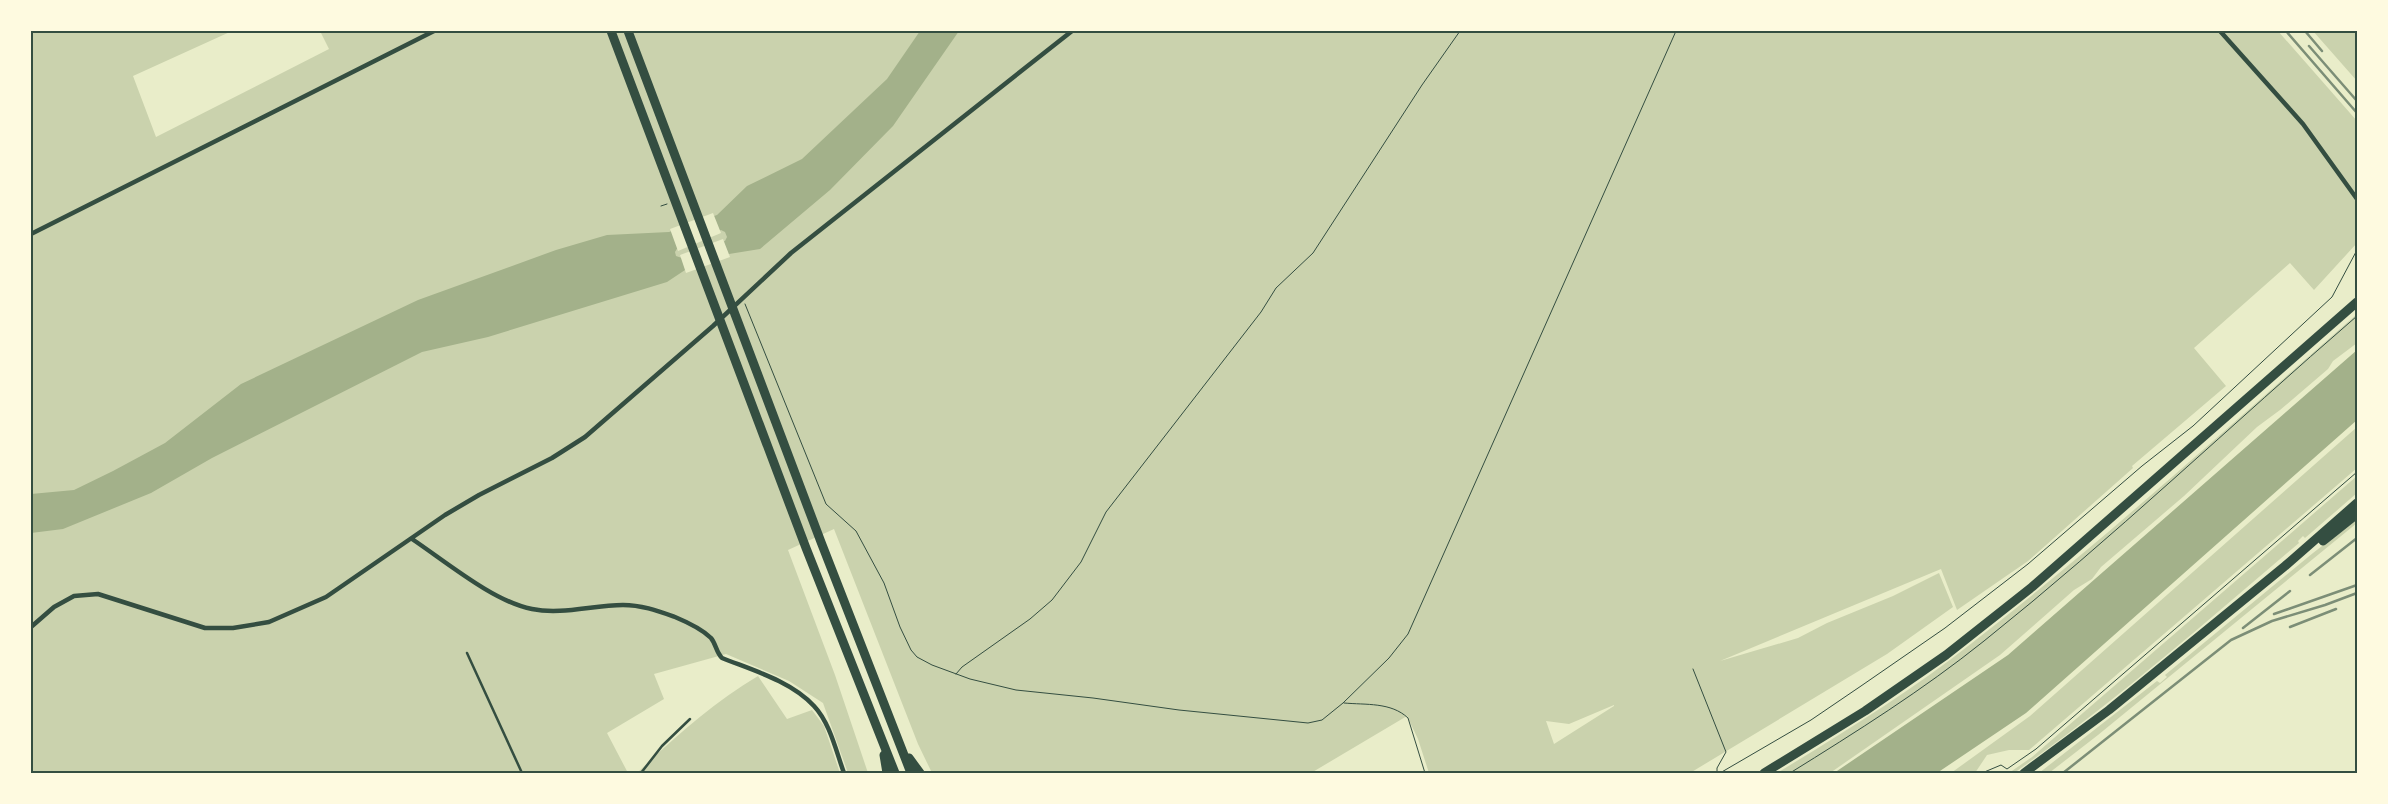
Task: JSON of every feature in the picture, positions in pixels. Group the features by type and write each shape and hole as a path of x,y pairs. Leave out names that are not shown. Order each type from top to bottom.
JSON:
{"highway":[{"path":"612,31 806,548 895,773"},
{"path":"628,31 821,542 911,773"},
{"path":"1764,773 1865,711 1946,654 2032,588 2357,302"},
{"path":"2024,773 2109,710 2285,566 2357,503"},
{"path":"2285,566 2309,552 2357,514"},
{"path":"882,740 882,773"},
{"path":"882,740 887,773"},
{"path":"900,745 920,773"}],"street":[{"path":"31,234 434,31"},
{"path":"31,627 54,607 74,596 98,594 205,628 232,628 268,622 326,597 445,515 479,495 552,458 585,437 742,300 792,253 1072,31"},
{"path":"2220,31 2304,124 2357,199"},
{"path":"412,539 487,590 514,604 534,610 561,611 624,605 651,609 697,628 711,638 717,653 722,658 795,690 814,706 829,731 844,773"}],"lane":[{"path":"467,653 522,773"},
{"path":"641,773 662,746 690,719"}],"path":[{"path":"956,674 962,667 1030,619 1052,600 1081,562 1106,512 1271,298 1276,288 1313,253 1422,85 1460,31"},
{"path":"742,300 748,307 826,504 856,531 865,545 884,583 900,627 911,650 917,657 956,674 1016,690 1296,722 1308,723 1322,720 1343,703 1390,658 1408,634 1676,31"},
{"path":"1693,669 1726,752 1717,768 1718,773 1811,720 1945,628 2028,564 2142,466 2193,426 2332,297 2357,250"},
{"path":"2186,466 2357,316"},
{"path":"1982,773 2001,764 2007,769 2036,749 2357,472"},
{"path":"1343,703 1385,706 1408,718 1426,773"}],"shaded area":[{"path":"31,31 232,31 133,76 156,137 329,49 320,31 2278,31 2357,121 2357,243 2314,290 2290,263 2194,348 2226,386 2132,466 2133,468 2028,561 1957,610 1941,569 1720,661 1798,638 1827,623 1893,596 1939,573 1953,607 1887,654 1690,773 1429,773 1418,739 1407,716 1311,773 932,773 918,744 834,529 788,550 835,675 868,773 848,773 823,703 789,681 726,654 654,674 664,699 607,733 628,773 31,773","holes":["1614,706 1554,744 1546,721 1569,724"]},
{"path":"920,31 959,31 893,126 830,190 760,249 729,254 685,270 667,282 488,337 422,352 212,458 151,493 63,529 31,533 31,494 74,490 113,471 165,443 241,384 418,300 556,250 607,235 669,232 717,215 747,186 802,159 887,79","holes":["721,230 725,232 727,237 725,241 682,258 676,256 675,252 678,247"]},
{"path":"2313,31 2357,31 2357,81"},
{"path":"2357,314 2357,343 2333,361 2328,369 2280,410 2257,427 2184,496 2101,567 2092,579 2074,590 2000,655 1830,773 1777,773 1901,695 1949,661 2022,604 2167,482"},
{"path":"2357,350 2357,420 2026,713 1937,773 1834,773 2008,655"},
{"path":"2357,427 2357,468 2029,750 2009,750 1987,755 1975,773 1951,773 2030,716"},
{"path":"2357,476 2357,493 2305,538 2303,536 2298,541 2299,543 2088,719 2014,773 2009,773 2032,757"},
{"path":"2357,519 2357,523 2098,735 2049,773 2039,773 2157,681 2160,683 2167,677 2165,675"},
{"path":"758,676 787,719 812,710 824,726 840,773 637,773 695,721 725,697"}],"pier":[{"path":"713,213 721,233 678,251 670,229"},
{"path":"723,239 730,257 686,273 680,255"}],"railway":[{"path":"2286,31 2357,113"},
{"path":"2305,31 2322,51"},
{"path":"2309,46 2357,101"},
{"path":"2310,575 2357,538"},
{"path":"2274,614 2357,585"},
{"path":"2243,628 2290,591"},
{"path":"2063,773 2231,640 2272,621 2357,593"},
{"path":"2290,627 2336,609"}]}
